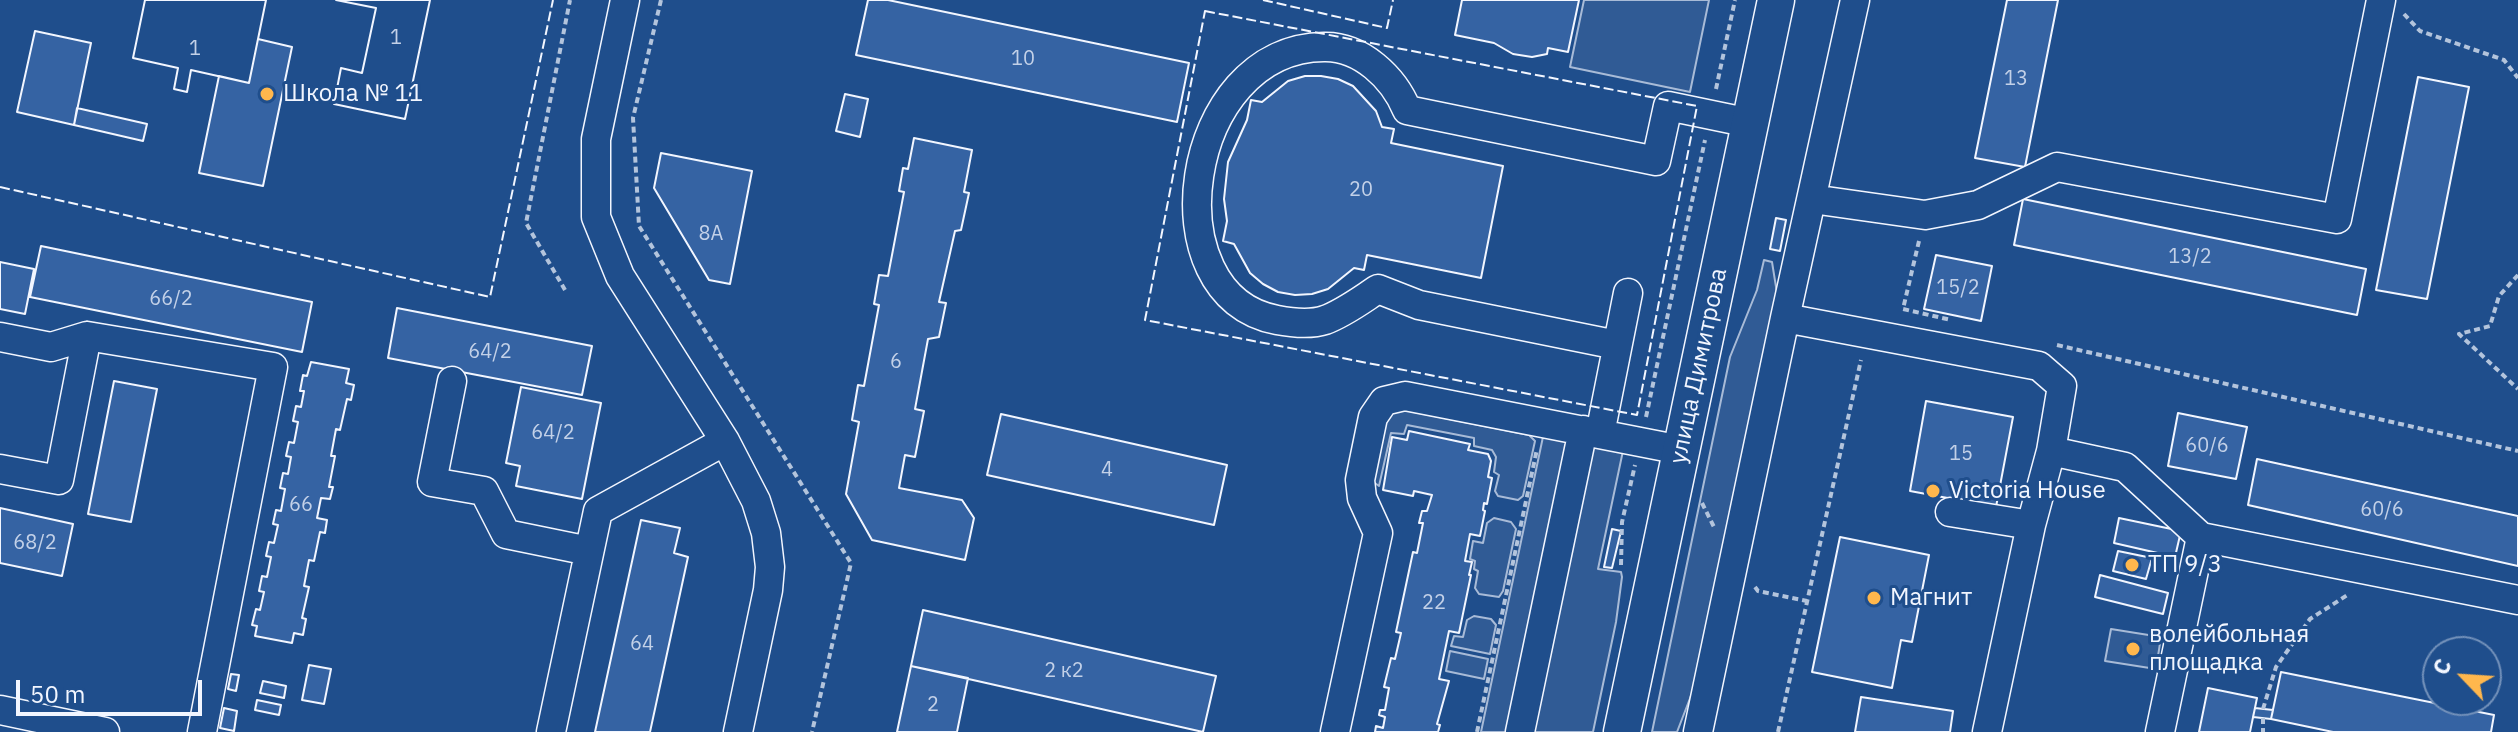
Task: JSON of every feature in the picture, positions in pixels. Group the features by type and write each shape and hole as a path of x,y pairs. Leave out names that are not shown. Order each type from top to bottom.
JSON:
{"main road":[{"name":"улица Димитрова","path":"1622,732 1776,0"}],"street":[{"path":"625,0 596,139 596,217 620,276 725,441 756,501 766,533 770,567 768,590 738,732"},
{"path":"1698,732 1855,0"},
{"path":"1812,199 1925,215 1978,205 2057,167 2337,219 2381,1"},
{"path":"1617,345 1419,305 1378,289 1324,320 1295,324 1249,311 1227,291 1212,270 1201,243 1197,211 1198,179 1204,148 1216,120 1232,94 1256,70 1285,52 1328,46 1372,64 1389,81 1407,110 1656,161 1668,106 1750,123"},
{"path":"1520,732 1591,432 1617,345 1628,293"},
{"path":"1785,318 2039,366 2062,386 2051,451 2031,525 1987,732"},
{"path":"0,469 59,480 87,336"},
{"path":"0,337 51,347 87,336 273,367 202,732"},
{"path":"452,381 432,482 484,491 506,534 589,551"},
{"path":"1335,732 1378,533 1362,498 1360,480 1373,417 1384,401 1405,396 1681,450"},
{"path":"551,732 598,511 725,441"},
{"path":"2051,451 2125,467 2201,537 2518,600"},
{"path":"1950,512 2031,525"},
{"path":"2160,732 2201,537"},
{"path":"0,710 105,732"}],"path":[{"path":"565,290 526,223 570,0"},
{"path":"661,0 633,118 639,226 851,563 812,732"},
{"path":"1621,565 1622,522 1735,0"},
{"path":"2381,1 2408,17 2420,31 2504,60 2518,78"},
{"path":"1925,215 1903,309 1964,323"},
{"path":"2518,275 2499,296 2490,326 2459,334 2518,389"},
{"path":"1778,732 1867,332"},
{"path":"2056,345 2518,451"},
{"path":"1477,732 1542,422"},
{"path":"2263,709 2276,667 2310,619 2381,573"},
{"path":"2263,718 2263,732"}],"shaded area":[{"path":"1584,0 1709,0 1690,92 1570,67"},
{"path":"1764,260 1772,262 1777,293 1694,688 1677,732 1652,732 1730,357 1757,290"},
{"path":"1393,410 1529,435 1535,441 1523,496 1518,500 1498,496 1495,491 1499,475 1494,472 1496,457 1492,450 1474,446 1474,438 1407,425 1404,434 1391,433 1379,486 1372,481 1383,427"},
{"path":"1544,432 1624,446 1598,569 1621,572 1622,577 1593,732 1481,732"},
{"path":"1494,518 1511,522 1516,529 1503,591 1499,597 1479,594 1475,588 1478,571 1474,569 1475,561 1470,559 1473,541 1483,543 1487,523"},
{"path":"1474,616 1491,619 1496,625 1490,654 1451,646 1454,636 1463,637 1467,620"},
{"name":"волейбольная площадка","path":"2111,629 2161,637 2156,669 2105,661"},
{"path":"1450,651 1488,659 1484,679 1446,671"}],"building":[{"path":"145,0 266,0 249,83 191,70 187,92 174,89 178,68 133,58"},
{"path":"145,0 266,0 249,83 191,70 187,92 174,89 178,68 133,58"},
{"path":"336,0 430,0 405,119 334,104 341,68 362,73 376,8"},
{"path":"336,0 430,0 405,119 334,104 341,68 362,73 376,8"},
{"path":"868,0 888,0 1189,63 1177,122 856,55"},
{"path":"1462,0 1579,0 1568,52 1548,48 1547,54 1532,57 1513,54 1494,43 1455,35"},
{"path":"2007,0 2058,0 2025,167 1975,158"},
{"path":"35,31 91,43 74,125 17,112"},
{"path":"258,39 292,47 263,186 199,173 219,76 249,83"},
{"path":"1305,76 1338,79 1353,86 1376,111 1382,127 1394,129 1391,143 1503,166 1481,278 1367,255 1364,270 1354,268 1328,289 1295,295 1278,292 1250,273 1234,244 1223,241 1227,221 1224,199 1228,162 1247,120 1251,100 1262,102 1288,81"},
{"path":"2418,77 2469,87 2427,299 2376,290"},
{"path":"845,94 868,99 860,137 836,131"},
{"path":"77,108 147,124 143,141 74,125"},
{"path":"914,138 972,150 964,192 969,193 961,230 955,231 939,302 946,303 939,337 928,339 915,409 924,411 915,457 905,455 899,488 962,500 974,518 965,560 872,540 846,494 859,422 852,420 858,385 864,386 879,305 874,304 879,275 888,276 904,192 899,191 903,168 908,169"},
{"path":"661,153 752,171 730,284 709,280 654,188"},
{"path":"2023,199 2366,269 2357,315 2014,245"},
{"path":"1776,218 1786,220 1780,251 1770,249"},
{"path":"41,246 312,302 302,352 30,297"},
{"path":"1936,255 1992,266 1981,321 1924,309"},
{"path":"0,262 34,269 25,314 0,309"},
{"path":"397,308 592,346 582,395 388,358"},
{"path":"311,362 349,369 346,383 354,385 351,400 347,399 340,430 336,429 331,456 335,456 330,499 321,498 317,518 327,520 325,533 320,532 314,561 309,560 304,586 309,587 302,618 306,619 303,635 294,633 292,643 255,636 257,626 252,625 264,592 259,591 262,576 267,577 271,557 266,556 269,542 274,543 278,525 273,524 276,510 281,511 285,489 280,488 283,473 288,474 291,457 286,456 289,442 294,443 298,422 293,421 296,406 301,407 303,375 307,376"},
{"path":"114,381 157,389 131,522 88,514"},
{"path":"521,387 601,403 582,499 516,486 520,466 506,463"},
{"path":"1926,401 2013,417 1996,507 1910,491"},
{"path":"2178,413 2247,427 2236,479 2168,466"},
{"path":"1001,414 1227,465 1214,525 987,475"},
{"path":"1409,431 1470,444 1468,450 1488,454 1491,461 1488,477 1492,478 1487,504 1484,503 1480,536 1470,534 1465,561 1472,562 1471,575 1459,633 1449,631 1439,679 1449,681 1437,724 1440,725 1438,732 1375,732 1376,726 1383,728 1385,717 1379,715 1380,710 1385,710 1389,688 1384,687 1401,633 1396,632 1413,552 1417,553 1423,523 1419,523 1422,511 1427,511 1432,495 1414,491 1413,496 1383,490 1392,437 1407,440"},
{"path":"2257,459 2518,516 2518,566 2248,505"},
{"path":"0,508 73,524 62,576 0,563"},
{"path":"2119,518 2181,531 2175,557 2114,543"},
{"path":"641,520 680,528 674,553 688,557 650,732 595,732"},
{"path":"1612,529 1621,531 1612,568 1604,567"},
{"name":"Магнит","path":"1840,537 1929,555 1912,642 1901,640 1892,688 1812,672"},
{"name":"ТП 9/3","path":"2118,551 2152,558 2146,579 2113,571"},
{"path":"2100,575 2168,593 2163,614 2095,597"},
{"path":"923,610 1216,676 1203,732 911,666"},
{"path":"309,665 331,669 324,704 302,700"},
{"path":"911,666 968,678 957,732 897,732"},
{"path":"2281,672 2422,700 2422,716 2494,716 2491,732 2333,732 2271,719"},
{"path":"231,674 239,675 236,691 228,689"},
{"path":"263,681 286,686 284,698 260,693"},
{"path":"2208,688 2257,698 2250,732 2199,732"},
{"path":"1861,697 1953,711 1950,732 1855,732"},
{"path":"257,700 281,705 279,715 255,710"},
{"path":"224,708 237,711 234,731 220,728"},
{"path":"2255,708 2273,710 2271,719 2253,717"}],"fence":[{"path":"0,187 490,297 553,0"},
{"path":"1263,0 1387,28 1393,0"},
{"path":"1205,11 1697,106 1637,415 1145,320 1205,11"}],"place":[{"name":"Школа № 11","path":"267,94"},
{"name":"Victoria House","path":"1933,491"},
{"name":"ТП 9/3","path":"2132,565"},
{"name":"Магнит","path":"1874,598"},
{"name":"волейбольная площадка","path":"2133,649"}]}
